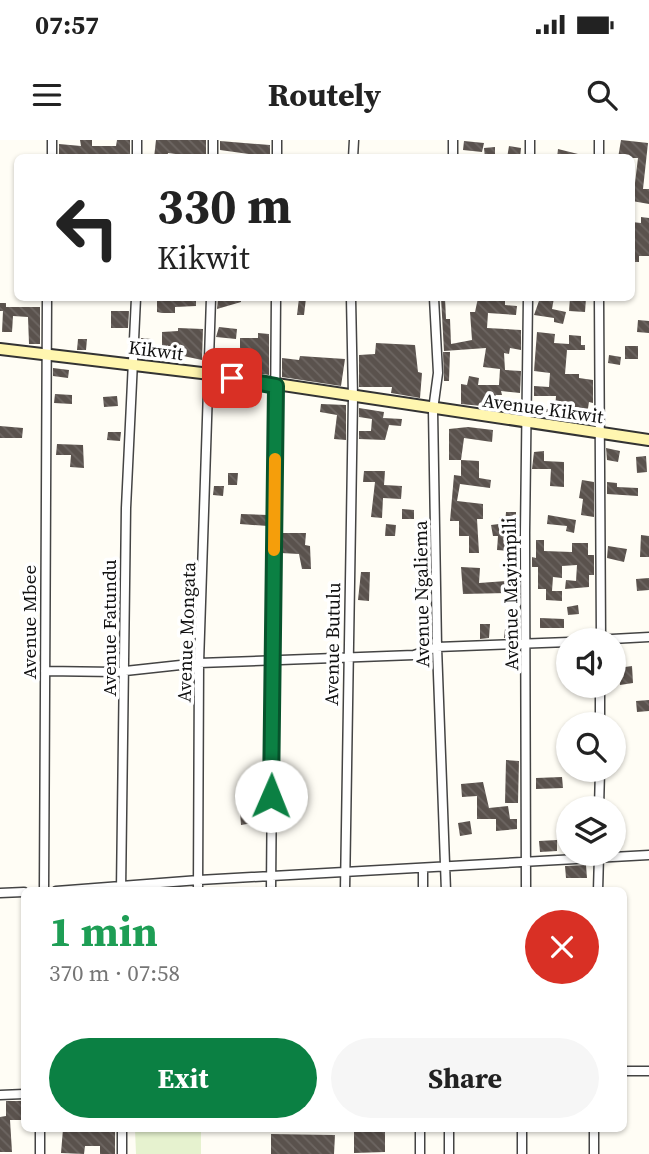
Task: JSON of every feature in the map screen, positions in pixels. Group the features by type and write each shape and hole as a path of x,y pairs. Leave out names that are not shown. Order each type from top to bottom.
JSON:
{"main road":[{"name":"Kikwit","path":"0,348 210,374 433,410"},
{"name":"Avenue Kikwit","path":"433,410 649,440"}],"street":[{"name":"Avenue Mbee","path":"44,887 47,301"},
{"name":"Avenue Fatundu","path":"121,887 126,670 125,508 136,301"},
{"name":"Avenue Mongata","path":"198,887 200,663 211,301"},
{"path":"271,887 276,301"},
{"name":"Avenue Butulu","path":"345,887 346,658 353,397 351,301"},
{"name":"Avenue Ngaliema","path":"434,301 438,373 433,410 437,647 446,887"},
{"name":"Avenue Mayimpili","path":"526,887 528,301"},
{"path":"599,301 601,628"},
{"path":"626,638 649,637"},
{"path":"45,671 126,670 200,663 414,655 437,647 556,642"},
{"path":"626,855 649,855"},
{"path":"138,887 199,880 556,860"},
{"path":"598,887 599,866"},
{"path":"423,868 423,887"},
{"path":"0,893 21,892"},
{"path":"627,1071 649,1071"},
{"path":"0,1095 21,1094"},
{"path":"40,1132 40,1154"},
{"path":"122,1132 122,1154"},
{"path":"420,1132 420,1154"},
{"path":"449,1132 449,1154"},
{"path":"522,1132 522,1154"},
{"path":"594,1132 594,1154"}],"green space":[{"path":"135,1132 201,1132 201,1154 136,1154"}],"building":[{"path":"80,140 92,140 92,146 116,146 117,140 130,140 130,154 59,154 59,144 81,146"},
{"path":"156,140 206,140 206,154 154,154"},
{"path":"621,140 648,143 643,189 649,189 649,204 635,202 638,158 635,158 635,154 619,154"},
{"path":"220,141 270,145 270,154 220,150"},
{"path":"464,141 484,143 482,152 463,150"},
{"path":"509,146 521,148 520,154 508,154"},
{"path":"495,147 495,154 485,154 484,148"},
{"path":"558,149 578,154 557,154"},
{"path":"641,217 649,218 649,256 639,256 639,262 635,262 635,222 641,223"},
{"path":"157,301 196,301 196,306 175,307 175,313 157,312"},
{"path":"218,301 241,301 241,302 217,309"},
{"path":"299,301 306,301 304,315 297,315"},
{"path":"441,301 445,301 446,319 450,319 451,344 472,340 470,312 475,312 477,301 505,301 505,305 517,306 516,315 488,313 487,328 521,330 521,350 510,348 509,354 504,353 505,370 521,371 520,393 501,391 502,395 496,395 495,402 512,405 512,409 461,404 461,384 467,385 469,376 479,378 478,385 499,385 500,369 483,367 486,348 444,351"},
{"path":"539,301 553,301 552,309 566,312 563,324 554,322 554,318 534,315"},
{"path":"570,301 586,301 585,312 569,311"},
{"path":"0,303 6,303 6,307 40,307 40,344 29,344 28,317 13,316 12,332 2,332 3,311 0,311"},
{"path":"111,311 129,311 128,328 111,328"},
{"path":"638,320 649,321 649,333 637,332"},
{"path":"219,327 237,329 236,339 216,337"},
{"path":"178,328 203,329 202,360 174,354 175,349 162,350 162,332 178,331"},
{"path":"537,332 555,334 554,343 569,344 569,335 581,336 581,345 585,345 585,350 567,350 565,374 579,374 579,378 593,380 593,403 589,402 586,421 536,415 537,408 555,410 556,396 534,396 534,386 549,387 550,373 534,371"},
{"path":"258,333 269,334 269,375 220,368 221,352 240,354 240,338 258,338"},
{"path":"141,338 151,339 150,352 140,351"},
{"path":"78,339 87,339 86,350 77,350"},
{"path":"376,343 415,345 418,372 422,373 420,398 391,393 392,387 359,387 359,355 375,354"},
{"path":"625,346 638,346 638,359 625,359"},
{"path":"443,352 450,352 449,381 444,381"},
{"path":"609,355 621,357 620,365 608,363"},
{"path":"300,356 345,359 341,386 282,377 282,358 299,360"},
{"path":"53,368 69,370 68,378 53,376"},
{"path":"55,394 72,395 72,404 54,403"},
{"path":"117,396 118,406 104,407 103,397"},
{"path":"321,404 346,405 346,440 334,439 337,415 320,412"},
{"path":"359,408 384,412 383,418 402,419 401,426 389,425 385,440 359,439 359,431 371,431 372,419 359,417"},
{"path":"0,426 23,428 22,438 0,438"},
{"path":"468,427 493,430 492,442 464,438 461,460 449,460 449,429"},
{"path":"108,432 121,432 120,441 107,440"},
{"path":"57,444 83,445 84,468 70,467 71,455 56,455"},
{"path":"606,448 620,451 618,462 607,460"},
{"path":"544,451 544,461 564,462 564,487 550,486 551,469 532,469 534,452"},
{"path":"646,456 647,472 637,473 636,457"},
{"path":"461,460 479,461 479,478 491,480 490,488 460,484 457,501 483,504 483,519 477,519 479,553 469,553 469,536 459,536 459,521 450,521 454,475 461,476"},
{"path":"364,471 385,471 384,485 402,486 401,499 383,498 382,518 371,517 375,482 363,482"},
{"path":"228,473 238,473 237,485 228,485"},
{"path":"582,480 594,482 594,517 581,515 583,499 579,498"},
{"path":"607,482 617,483 617,487 638,488 638,496 607,494"},
{"path":"214,486 224,486 223,496 213,495"},
{"path":"402,509 414,510 414,519 402,519"},
{"path":"506,512 516,512 516,524 505,524"},
{"path":"241,514 268,515 268,526 240,524"},
{"path":"548,515 576,520 574,533 566,531 567,526 547,524"},
{"path":"500,517 503,517 506,540 511,541 510,551 497,550 498,536 493,536 491,525 499,524"},
{"path":"386,524 396,525 395,536 385,536"},
{"path":"281,533 306,533 305,545 310,546 311,569 302,569 299,554 281,553"},
{"path":"641,535 649,536 649,557 640,557"},
{"path":"536,540 544,540 544,551 572,552 572,543 588,543 588,555 594,555 594,575 589,575 589,587 565,589 566,580 576,581 577,565 562,566 562,578 553,577 552,591 562,591 562,601 546,600 546,589 538,589 538,567 532,567 532,557 536,558"},
{"path":"608,546 627,549 624,562 607,558"},
{"path":"505,552 517,552 518,565 505,566"},
{"path":"461,567 480,568 479,583 506,581 507,593 463,594"},
{"path":"361,572 370,572 369,601 358,600"},
{"path":"649,578 649,590 637,591 636,579"},
{"path":"578,605 579,614 568,615 567,607"},
{"path":"540,618 564,619 564,628 540,628"},
{"path":"513,622 519,622 519,637 504,638 505,629 513,629"},
{"path":"480,624 490,624 489,638 480,639"},
{"path":"632,666 633,683 626,684 626,667"},
{"path":"649,700 649,711 637,712 636,701"},
{"path":"506,760 519,761 518,803 505,803"},
{"path":"556,777 556,782 562,782 563,788 536,789 536,778"},
{"path":"483,782 489,808 508,806 510,819 517,819 517,829 496,831 496,819 477,819 477,796 462,797 461,784"},
{"path":"297,797 297,807 279,808 278,798"},
{"path":"251,810 253,823 241,825 240,812"},
{"path":"470,821 472,834 460,836 458,823"},
{"path":"556,840 556,851 540,852 539,841"},
{"path":"565,866 586,866 587,878 566,878"},
{"path":"6,1101 21,1101 21,1120 10,1120 12,1152 0,1152 0,1117 6,1116"},
{"path":"63,1132 115,1132 115,1154 100,1154 100,1146 85,1146 84,1154 61,1153"},
{"path":"354,1132 385,1132 385,1152 354,1153"},
{"path":"271,1134 335,1135 334,1154 271,1154"}],"slow traffic":[{"path":"274,550 275,459"}],"route":[{"path":"232,378 276,386 271,796"}]}
